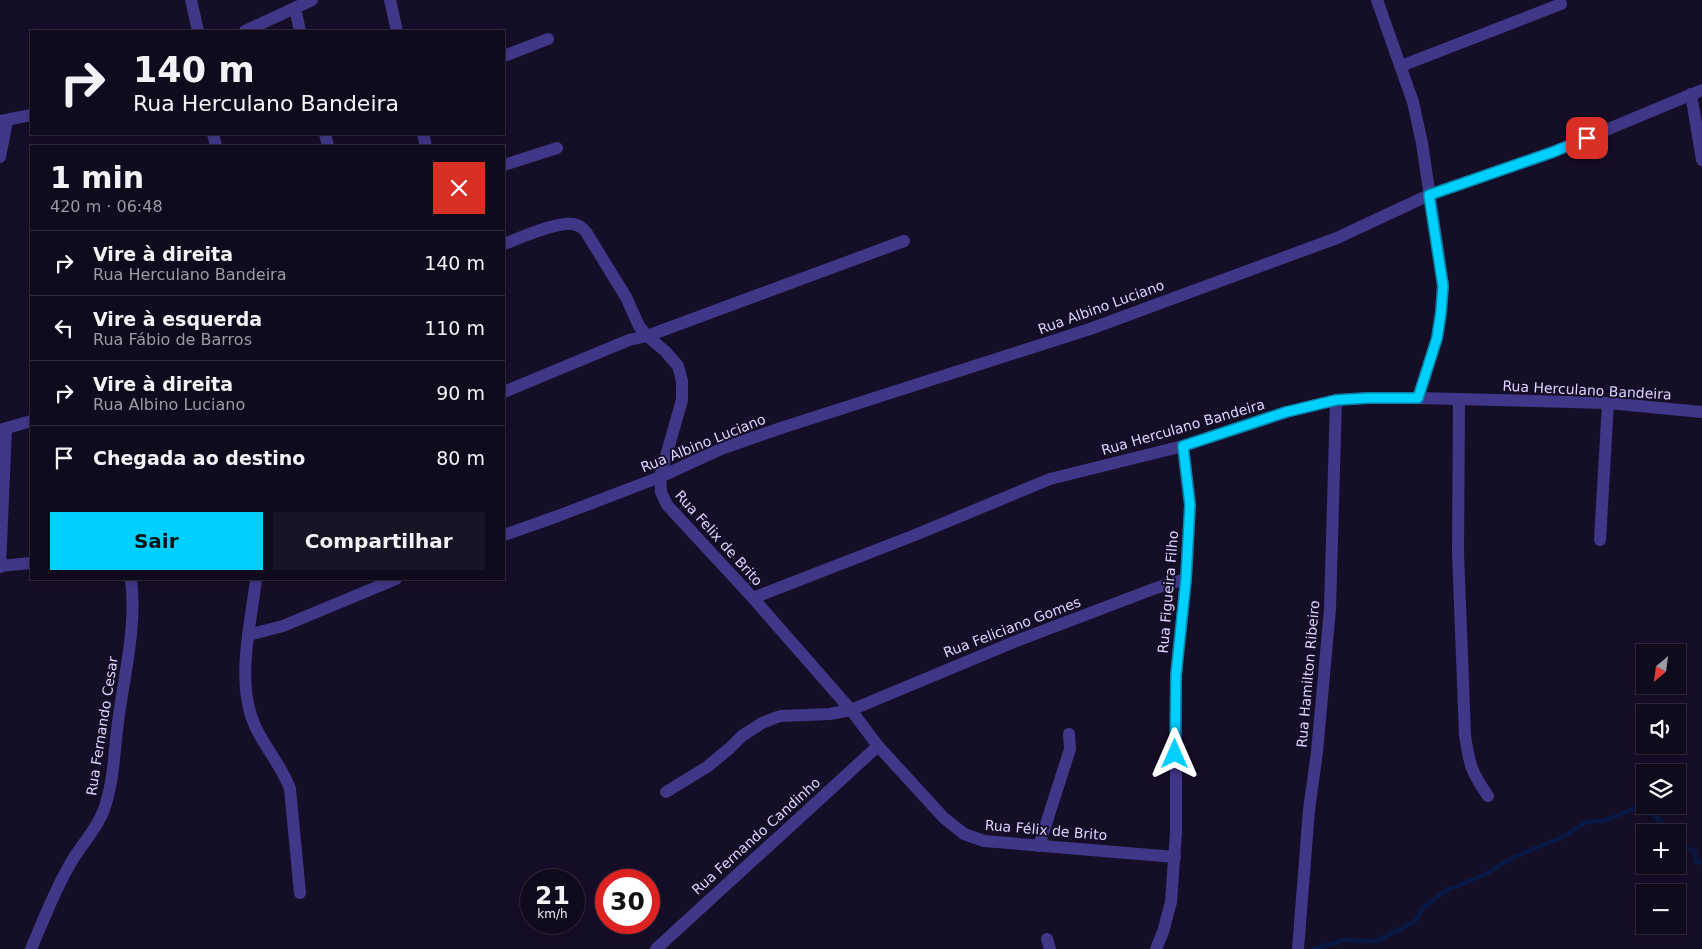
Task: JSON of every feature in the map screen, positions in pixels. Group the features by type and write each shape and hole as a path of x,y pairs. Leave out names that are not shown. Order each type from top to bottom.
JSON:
{"street":[{"path":"191,0 198,30"},
{"path":"390,0 397,30"},
{"path":"1377,0 1413,102 1422,143 1443,286 1437,338 1418,398"},
{"path":"247,30 304,3"},
{"path":"300,30 304,3"},
{"path":"1400,66 1561,4"},
{"path":"505,56 548,39"},
{"path":"1696,92 1702,160"},
{"name":"Rua Albino Luciano","path":"505,535 660,477 721,449 1090,329 1337,238 1429,195 1553,152 1696,92"},
{"path":"0,157 3,121 30,115"},
{"path":"505,165 557,148"},
{"path":"505,244 552,226 571,223 582,227 595,245 643,331"},
{"path":"505,392 629,340 643,331 904,241"},
{"name":"Rua Felix de Brito","path":"643,331 678,366 682,381 682,400 660,477 661,492 667,505 753,598 851,710"},
{"name":"Rua Herculano Bandeira","path":"753,598 916,535 1050,479 1183,446 1286,412 1336,400 1418,398 1608,403 1702,412"},
{"path":"1459,399 1458,552 1465,735 1468,760 1475,778 1488,796"},
{"name":"Rua Hamilton Ribeiro","path":"1298,949 1309,810 1317,752 1330,609 1336,400"},
{"path":"1600,540 1608,403"},
{"path":"30,420 3,430 0,566 30,563"},
{"name":"Rua Figueira Filho","path":"1156,949 1171,902 1176,832 1176,675 1186,579 1190,505 1183,446"},
{"name":"Rua Feliciano Gomes","path":"666,792 707,767 742,736 762,722 780,716 830,714 851,710 1014,642 1156,588 1186,579"},
{"name":"Rua Fernando Cesar","path":"31,949 68,867 97,824 104,810 111,782 131,636 132,580"},
{"path":"256,580 248,635 246,681 249,708 259,733 286,778 290,789 300,893"},
{"path":"248,635 283,626 394,580"},
{"name":"Rua Félix de Brito","path":"851,710 878,746 944,818 964,834 984,841 1174,856"},
{"path":"1039,846 1070,749 1069,734"},
{"name":"Rua Fernando Candinho","path":"656,949 878,746"}],"waterway":[{"path":"1314,949 1344,940 1377,941 1414,922 1425,906 1447,890 1484,875 1514,857 1565,836 1586,822 1604,821 1643,805 1663,824"},
{"path":"1686,847 1695,852 1696,862 1702,862"}],"route":[{"path":"1175,754 1176,675 1186,579 1190,505 1183,446 1286,412 1336,400 1418,398 1437,338 1443,286 1429,195 1553,152 1587,138"}]}
